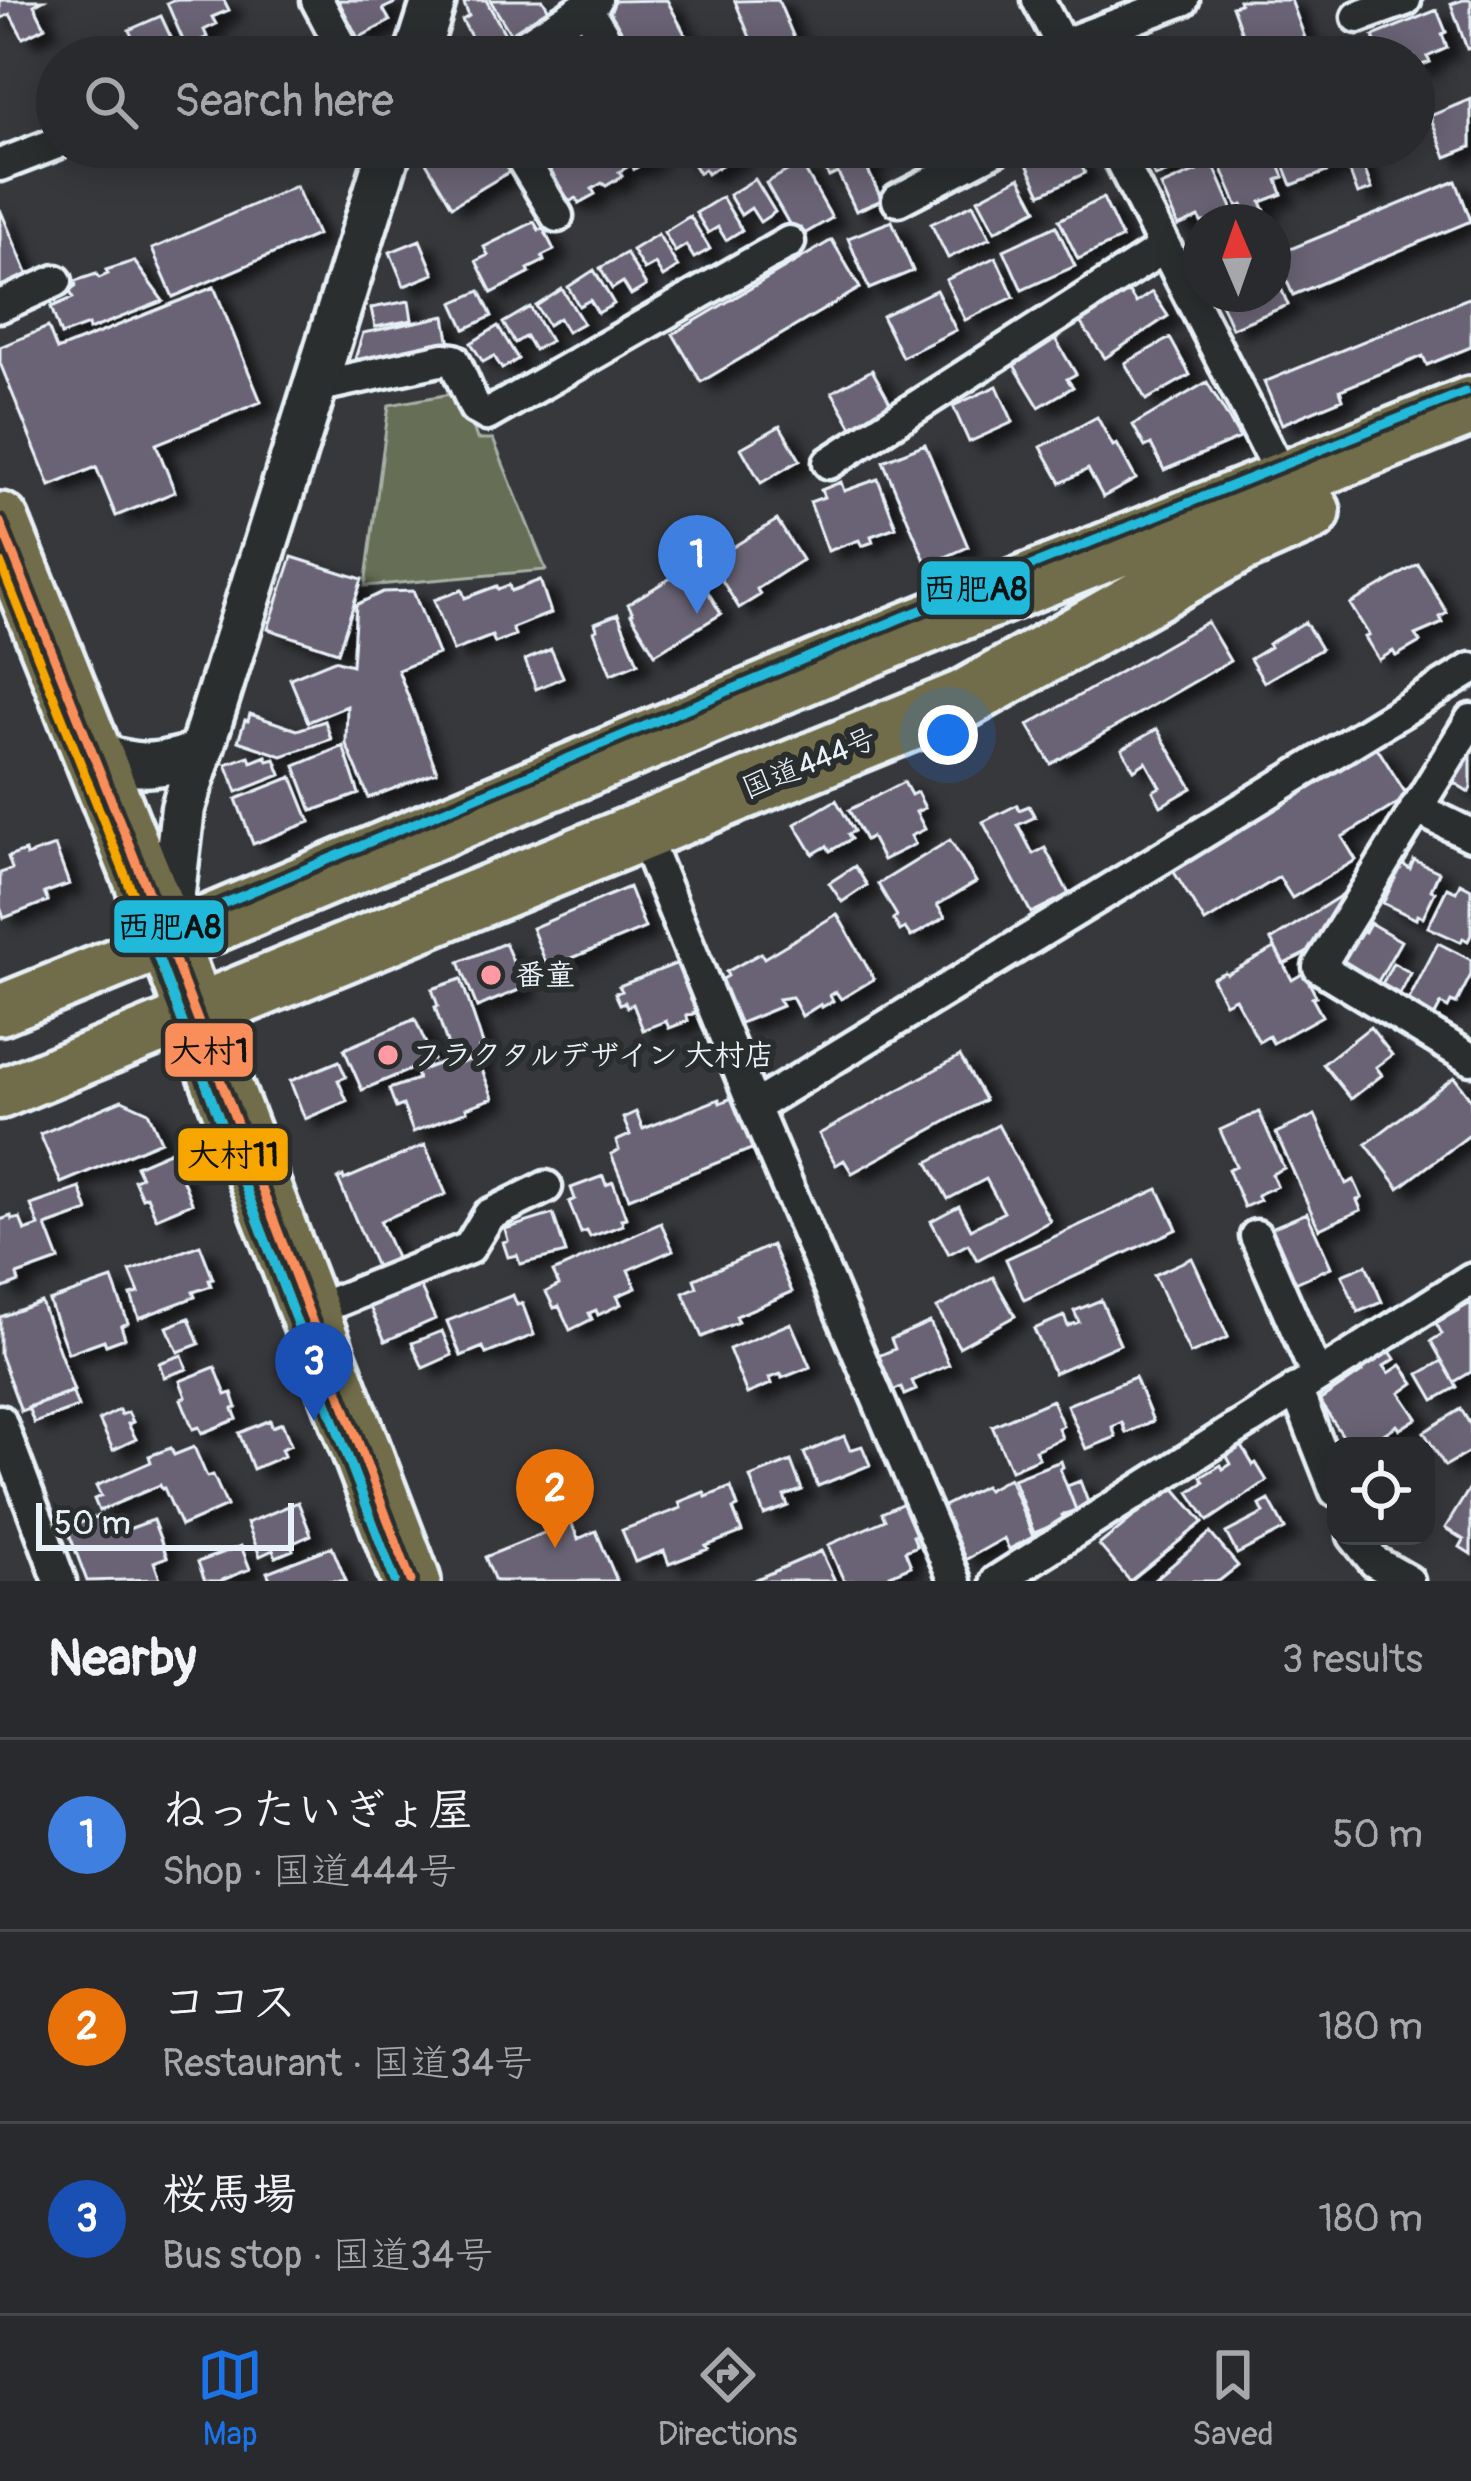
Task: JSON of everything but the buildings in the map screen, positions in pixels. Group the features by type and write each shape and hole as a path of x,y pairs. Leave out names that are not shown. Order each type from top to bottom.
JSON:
{"highway":[{"name":"国道444号","path":"195,1014 963,700 1239,544 1293,499 1471,406"},
{"name":"国道444号","path":"168,942 886,641 1293,499 1471,449"},
{"path":"0,522 168,942 411,1581"}],"main road":[{"path":"0,1010 168,942"},
{"path":"0,1094 195,1014"}],"street":[{"path":"317,0 336,36"},
{"path":"423,36 434,0"},
{"path":"1038,0 1057,36"},
{"path":"1100,36 1183,0"},
{"path":"1358,17 1405,0"},
{"path":"540,36 591,4 606,36"},
{"path":"0,165 36,151"},
{"path":"168,942 183,808 383,168"},
{"path":"528,168 557,216"},
{"path":"898,200 960,168"},
{"path":"1125,168 1293,499"},
{"path":"314,387 444,358 454,360 476,408 487,415 789,242"},
{"path":"829,463 1165,247"},
{"path":"0,306 56,280"},
{"path":"754,1107 1471,670"},
{"path":"1471,720 1319,967 1471,1059"},
{"path":"92,752 126,765 166,764 199,754"},
{"path":"1416,808 1471,835"},
{"path":"642,831 955,1581"},
{"path":"310,1312 469,1249 489,1215 546,1187"},
{"path":"1256,1237 1327,1458"},
{"path":"997,1581 1471,1279"},
{"path":"3,1437 60,1581"},
{"path":"1361,1545 1375,1562 1408,1581"}],"green space":[{"path":"462,392 477,439 493,439 546,570 365,586 389,405"}],"transit line":[{"name":"西肥A8","path":"395,1581 154,947 156,932 901,618 1465,392"},
{"name":"大村1","path":"0,522 168,942 411,1581"},
{"name":"大村11","path":"0,562 154,947 395,1581"}],"place":[{"name":"ねったいぎょ屋","path":"697,614"},
{"name":"番童","path":"491,975"},
{"name":"フラクタルデザイン 大村店","path":"388,1055"},
{"name":"桜馬場","path":"314,1421"},
{"name":"ココス","path":"555,1548"}]}
